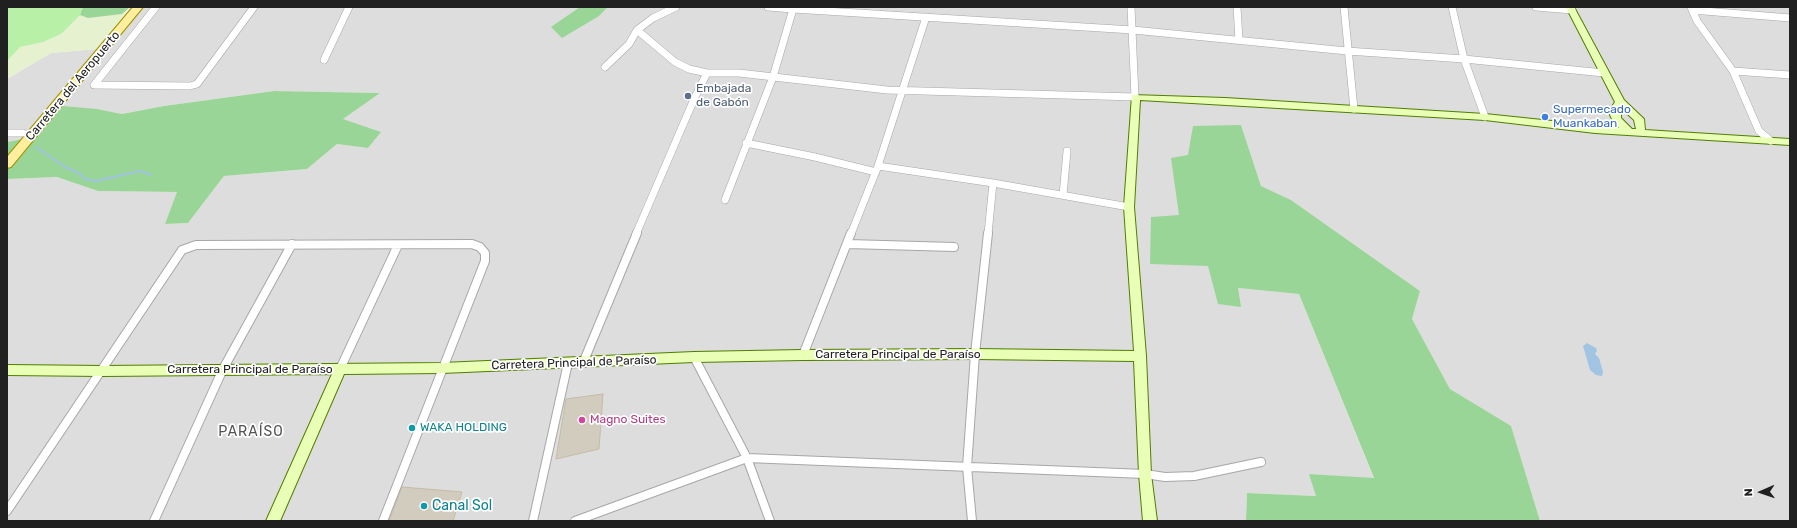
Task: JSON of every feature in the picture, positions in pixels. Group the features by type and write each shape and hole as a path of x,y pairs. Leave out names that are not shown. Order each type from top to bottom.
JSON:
{"main road":[{"name":"Carretera del Aeropuerto","path":"7,151 128,7"},
{"name":"Carretera del Aeropuerto","path":"7,164 138,7"}],"street":[{"path":"156,7 94,85 190,86 197,84 254,7"},
{"path":"324,60 349,7"},
{"path":"605,67 629,44 637,30 653,18 676,7"},
{"path":"768,7 1133,30 1347,51 1464,59 1604,73"},
{"path":"1131,7 1135,97 1129,207 1140,356 1145,474 1150,521"},
{"path":"1237,7 1239,40"},
{"path":"1344,7 1347,51 1354,109"},
{"path":"1452,7 1464,59 1485,117"},
{"path":"1536,7 1571,9 1620,102 1635,114 1641,122 1658,131 1674,135"},
{"path":"1757,135 1749,106 1733,71 1697,21 1692,8 1790,18"},
{"path":"725,200 773,77 793,9"},
{"path":"803,355 877,169 926,17"},
{"path":"637,30 675,62 689,69 707,74 739,73 887,90 1224,101 1485,117 1595,130 1674,135 1757,135 1771,140 1790,142"},
{"path":"1733,71 1790,76"},
{"path":"583,363 657,184 695,97 707,74"},
{"path":"1620,102 1616,108 1616,119 1629,132"},
{"path":"1595,130 1612,123 1616,119"},
{"path":"1641,122 1641,133"},
{"path":"7,133 22,133"},
{"path":"746,143 877,169 993,183 1129,207"},
{"path":"1063,196 1067,152"},
{"path":"972,521 967,467 975,354 993,183"},
{"path":"154,521 223,369 292,244"},
{"path":"7,511 182,250 196,246 292,244 472,244 480,247 485,253 485,261 383,521"},
{"path":"848,244 954,247"},
{"path":"273,521 340,369 398,245"},
{"name":"Carretera Principal de Paraíso","path":"7,370 102,371 442,368 694,357 803,355 975,354 1140,356"},
{"path":"694,357 748,458 770,521"},
{"path":"533,521 568,363"},
{"path":"575,521 748,458 1145,474 1165,477 1194,476 1261,462"}],"shaded area":[{"path":"132,7 580,7 599,16 608,7 1790,7 1790,521 1540,521 1511,427 1450,389 1412,319 1420,291 1291,200 1261,186 1241,125 1208,266 1238,288 1299,294 1374,479 1310,474 1317,496 1247,493 1246,521 7,521 7,179 57,177 98,191 178,192 165,224 188,223 224,176 307,169 337,144 368,148 380,132 342,119 380,93 274,91 164,106 122,114 97,109 23,139 7,142 7,79 51,53 97,49"}],"green space":[{"path":"7,7 83,7 80,15 61,34 43,42 20,47 7,61"},
{"path":"83,7 130,7 122,14 88,18 80,15"},
{"path":"580,7 608,7 599,16 562,38 551,27"},
{"path":"127,13 97,49 51,53 7,79 7,61 20,47 43,42 61,34 80,15 88,18"},
{"path":"274,91 380,93 343,119 381,132 368,148 337,144 307,169 224,176 188,223 165,224 177,192 98,191 57,177 7,179 7,142 23,139 51,105 97,109 122,114 164,106"},
{"path":"1241,125 1261,186 1291,200 1420,291 1412,319 1450,389 1511,426 1540,521 1246,521 1247,493 1316,496 1309,474 1374,478 1299,294 1238,288 1241,307 1218,304 1208,266 1150,264 1151,217 1179,215 1171,158 1188,155 1193,126"}],"water":[{"path":"1587,343 1596,348 1597,351 1595,354 1599,358 1603,372 1602,376 1596,375 1590,370 1583,346"}],"building":[{"name":"Magno Suites","path":"603,394 599,449 556,459 566,399"},
{"name":"Canal Sol","path":"402,487 462,492 453,521 389,521"}],"waterway":[{"path":"36,147 65,167 80,174 85,179 96,181 140,171 151,175"}],"place":[{"name":"Embajada de Gabón","path":"688,96"},
{"name":"Supermecado Muankaban","path":"1545,117"},
{"name":"Magno Suites","path":"582,420"},
{"name":"WAKA HOLDING","path":"412,428"},
{"name":"Canal Sol","path":"424,506"}],"district":[{"name":"PARAÍSO","path":"251,432"}]}
